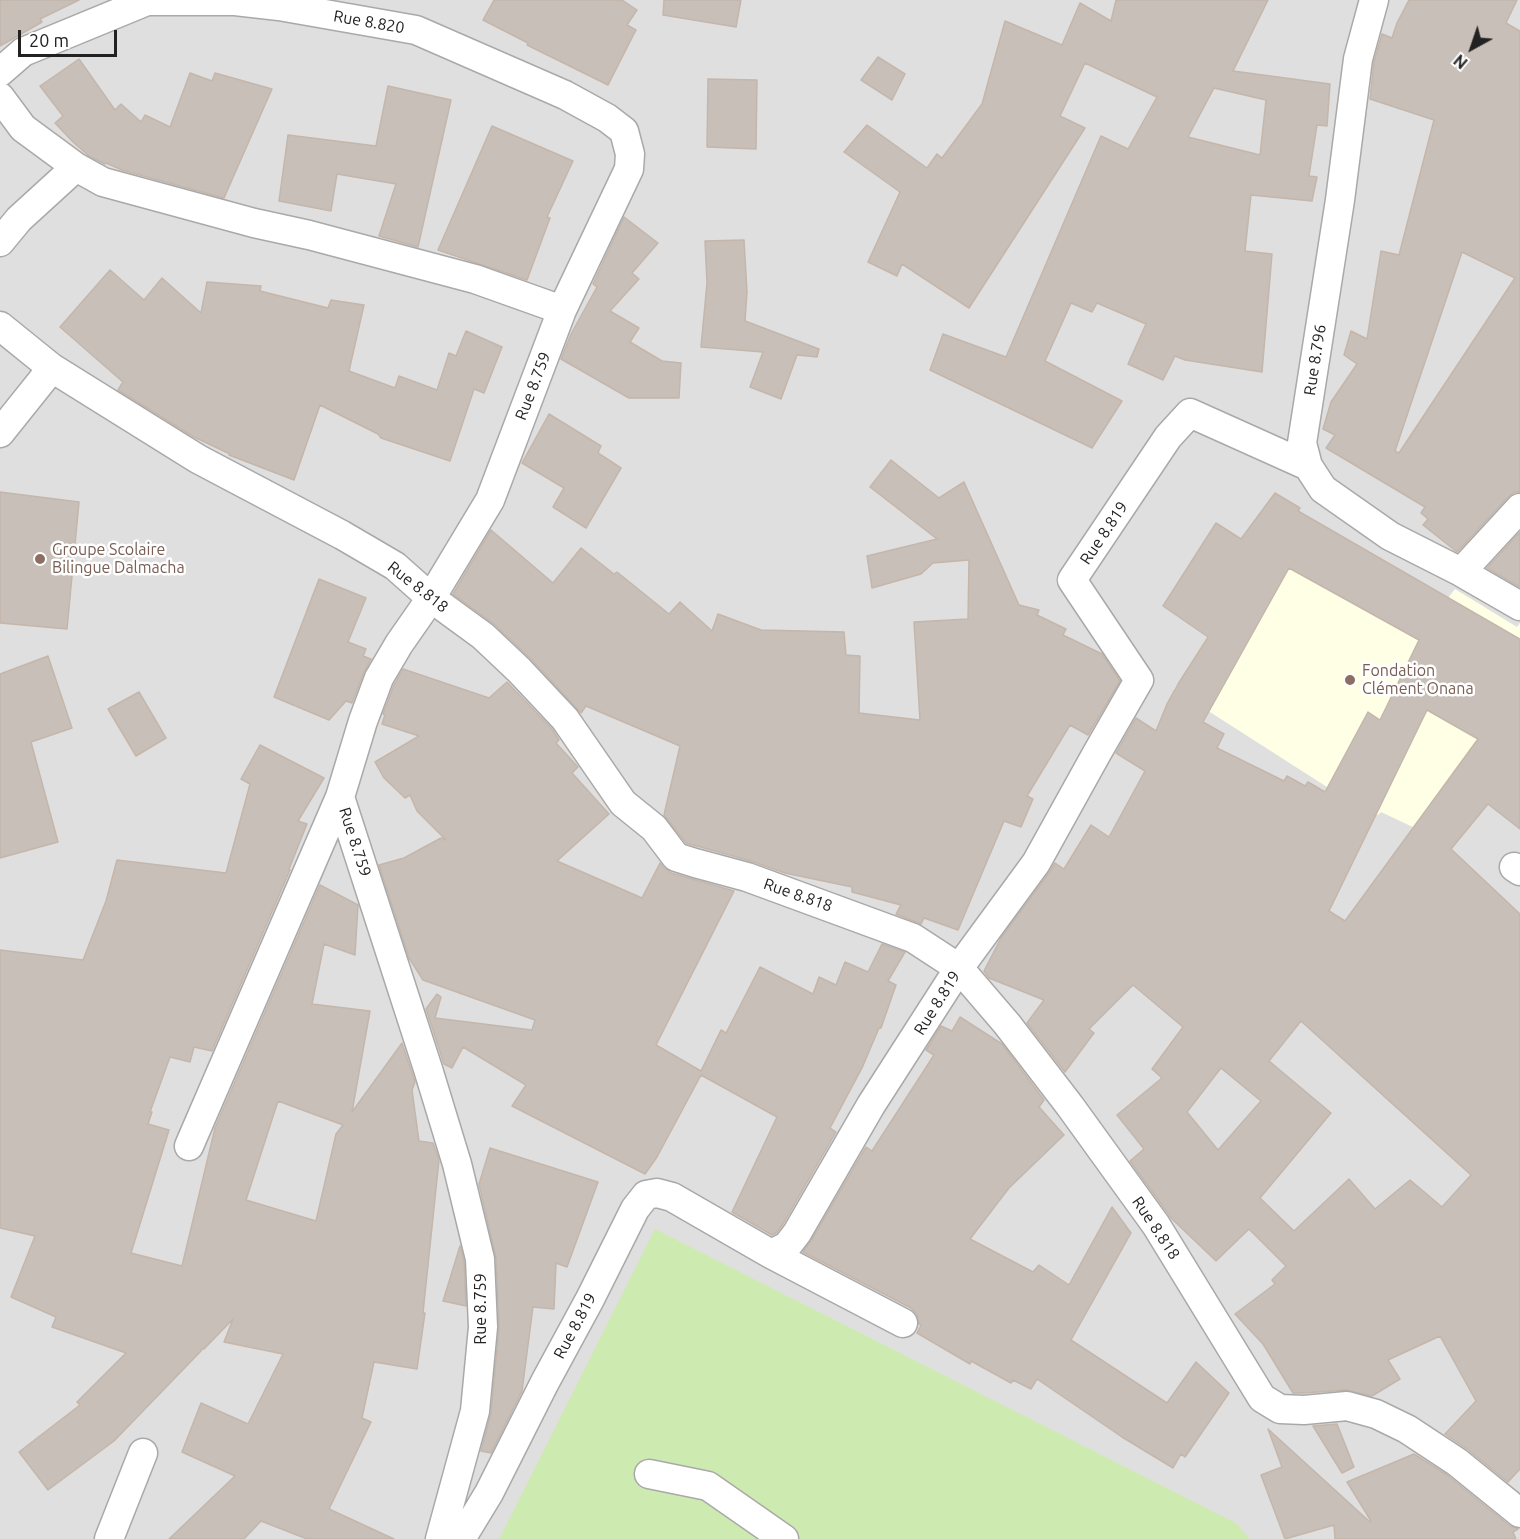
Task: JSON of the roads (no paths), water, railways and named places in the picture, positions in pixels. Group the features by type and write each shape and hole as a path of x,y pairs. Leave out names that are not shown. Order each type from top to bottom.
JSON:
{"street":[{"name":"Rue 8.796","path":"1374,0 1358,59 1340,200 1302,443 1308,466 1323,489 1390,536 1461,572 1520,606"},
{"name":"Rue 8.820","path":"0,72 23,52 147,1 235,1 279,6 416,30 565,95 607,118 627,143"},
{"path":"0,97 22,128 76,167 103,182 254,224 309,235 475,279 562,310"},
{"name":"Rue 8.759","path":"440,1539 475,1411 483,1327 480,1259 457,1164 340,797 363,721 379,678 490,500 562,310 629,169 627,143"},
{"path":"0,242 19,219 76,167"},
{"name":"Rue 8.818","path":"0,326 52,368 198,459 342,535 395,566 431,598 483,636 519,670 565,719 623,803 654,828 676,856 747,877 913,938 959,968 1007,1023 1156,1225 1262,1398 1280,1409 1304,1410 1347,1406 1376,1414 1407,1429 1457,1462 1520,1514"},
{"path":"0,434 52,368"},
{"name":"Rue 8.819","path":"461,1539 489,1493 635,1209 646,1195 657,1193 672,1197 771,1254 787,1246 797,1233 872,1104 959,968 1036,863 1139,680 1072,580 1168,437 1190,413 1308,466"},
{"path":"1461,572 1520,508"},
{"path":"189,1146 340,797"},
{"path":"771,1254 903,1323"},
{"path":"109,1539 143,1453"},
{"path":"649,1473 708,1486 784,1539"}],"place":[{"name":"Groupe Scolaire Bilingue Dalmacha","path":"40,559"},
{"name":"Fondation Clément Onana","path":"1350,680"}]}
